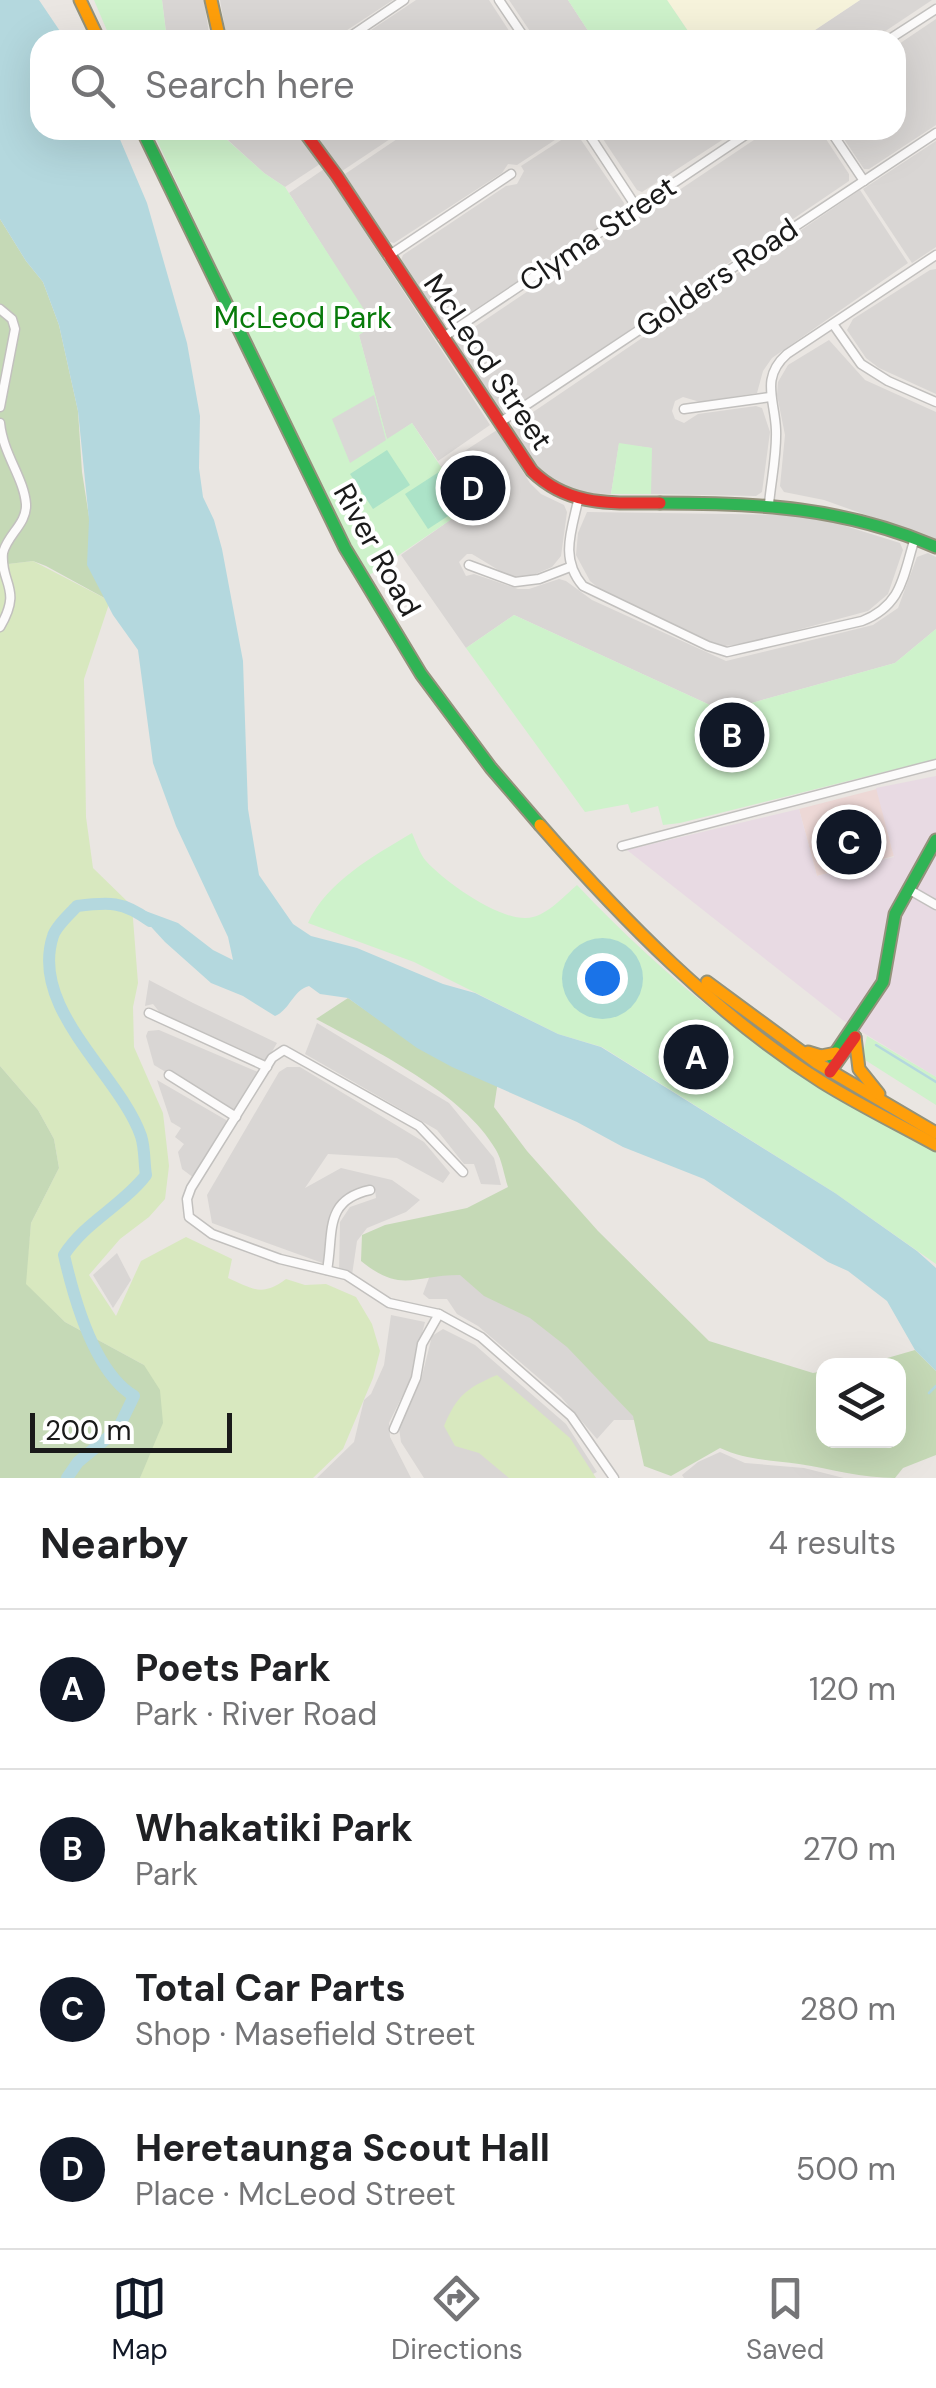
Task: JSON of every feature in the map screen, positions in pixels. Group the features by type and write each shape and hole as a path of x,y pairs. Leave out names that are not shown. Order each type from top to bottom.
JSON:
{"main road":[{"path":"82,0 96,30"},
{"path":"211,0 218,30"},
{"name":"River Road","path":"147,140 324,509 403,646 440,702 514,798 595,888 731,1017 822,1082 936,1136"},
{"name":"McLeod Street","path":"310,140 540,482 578,501 814,508 936,547"},
{"path":"830,1072 855,1037 888,967 895,914 936,840"},
{"name":"River Road","path":"651,940 830,1072"},
{"path":"874,997 829,1063 830,1072 838,1085 936,1136"},
{"path":"712,999 816,1070 830,1072"},
{"path":"742,1010 813,1054 836,1052"},
{"path":"855,1037 855,1058 865,1082 936,1136"}],"street":[{"path":"360,30 404,0"},
{"path":"499,0 519,30"},
{"path":"903,30 936,8"},
{"name":"Golders Road","path":"498,423 936,133"},
{"path":"593,140 638,208"},
{"name":"Clyma Street","path":"442,338 738,140"},
{"path":"837,140 864,181"},
{"path":"388,256 511,174"},
{"path":"768,504 776,431 770,380 779,361 936,256"},
{"path":"0,309 12,319 15,329 0,407"},
{"path":"833,324 861,364 936,402"},
{"path":"684,409 770,397"},
{"path":"0,423 7,457 26,504 22,522 4,551 3,563 12,596 0,627"},
{"path":"578,501 568,544 570,567 583,586 708,646 734,652 862,621 881,612 898,593 915,538"},
{"path":"469,564 515,582 539,579 570,567"},
{"path":"622,846 936,764"},
{"path":"908,889 936,905"},
{"path":"149,1013 267,1067"},
{"path":"463,1172 420,1126 284,1050 275,1054 188,1194 189,1217 203,1229 236,1244 354,1279 390,1303 440,1314 481,1337 571,1416 614,1478"},
{"path":"169,1076 236,1117"},
{"path":"327,1270 334,1214 344,1201 370,1190"},
{"path":"394,1428 416,1378 422,1344 440,1314"}],"shaded area":[{"path":"162,0 204,0 208,30 166,30"},
{"path":"220,0 393,0 347,30 225,30"},
{"path":"416,0 489,0 508,30 371,30"},
{"path":"509,0 568,0 588,30 529,30"},
{"path":"667,0 860,0 815,30 687,30"},
{"path":"860,0 932,0 887,30 815,30"},
{"path":"936,19 936,125 864,169 845,140 906,140 906,39"},
{"path":"228,140 302,140 320,164 285,187"},
{"path":"319,140 388,140 342,171"},
{"path":"396,140 555,140 517,165 508,164 502,173 394,243 387,241 345,174"},
{"path":"561,140 581,140 624,203 623,211 450,326 443,325 400,263 403,255 506,186 517,184 524,171 521,166"},
{"path":"604,140 722,140 642,192"},
{"path":"754,140 827,140 849,174 849,181 506,414 498,411 456,344 458,338"},
{"path":"936,141 936,247 912,263 863,189"},
{"path":"324,169 490,425 438,461 412,423 387,440 359,335 373,325 289,193"},
{"path":"860,190 908,263 772,358 763,371 757,393 700,402 683,397 675,401 675,419 684,423 698,414 762,408 770,432 762,492 756,496 651,494 651,448 619,444 611,494 577,493 539,472 509,432 514,425"},
{"path":"936,269 936,394 879,368 866,358 847,330 853,319"},
{"path":"829,340 865,380 936,412 936,540 824,500 784,492 780,486 785,435 778,382 788,365"},
{"path":"374,395 386,440 350,463 332,419"},
{"path":"497,430 530,483 541,494 564,505 567,512 561,556 552,567 531,576 510,577 467,554 459,562 466,576 474,574 518,589 559,579 566,581 592,600 726,661 873,625 898,608 917,557 928,553 936,557 936,629 895,663 723,711 514,615 466,648 401,555 467,508 440,467"},
{"path":"587,512 796,515 823,519 900,543 903,550 888,594 868,611 725,646 601,590 590,581 576,555 578,533"},
{"path":"936,776 936,1077 844,1021 627,850 799,809 817,876 894,857 876,788"},
{"path":"877,789 894,856 817,876 799,809"},
{"path":"149,980 277,1043 266,1062 165,1019 153,1004 145,1006"},
{"path":"317,1023 449,1103 494,1158 501,1185 481,1184 474,1164 464,1164 437,1130 305,1054"},
{"path":"159,1030 258,1072 259,1077 239,1109 232,1112 154,1065 146,1036 148,1031"},
{"path":"287,1067 300,1067 424,1142 450,1173 443,1183 397,1158 328,1154 305,1188 341,1168 392,1180 420,1200 406,1212 367,1228 357,1241 352,1275 339,1273 340,1222 350,1207 376,1198 375,1190 360,1187 338,1205 328,1221 328,1265 212,1223 207,1195 279,1072"},
{"path":"157,1080 226,1120 228,1126 194,1178 182,1169 178,1152 184,1144 175,1137 181,1128 171,1122"},
{"path":"117,1253 131,1280 113,1308 93,1275"},
{"path":"465,1269 552,1319 637,1420 614,1420 597,1439 561,1397 478,1326 457,1314 447,1299 429,1299 423,1294 430,1275"},
{"path":"391,1315 425,1322 410,1380 389,1423 390,1437 411,1478 317,1478 354,1442 364,1400 371,1394 384,1365"},
{"path":"443,1329 475,1345 566,1424 597,1472 585,1478 424,1478 401,1442 399,1428 421,1380 432,1336"},
{"path":"720,1452 745,1463 804,1468 844,1478 682,1475"}],"green space":[{"path":"94,0 162,0 166,30 107,30"},
{"path":"568,0 667,0 687,30 588,30"},
{"name":"McLeod Park","path":"157,140 227,140 285,187 374,325 359,335 387,439 412,423 468,508 368,576 326,498"},
{"path":"0,219 43,282 59,325 78,411 82,472 95,555 110,601 33,561 0,565"},
{"path":"619,443 652,448 651,494 611,494"},
{"path":"387,450 410,485 373,509 350,474"},
{"path":"442,470 465,505 428,529 405,494"},
{"path":"33,561 110,601 84,679 86,817 93,868 132,906 138,983 133,1007 134,1047 163,1113 169,1166 165,1199 120,1239 89,1275 116,1316 141,1261 186,1237 232,1259 228,1278 251,1288 270,1288 286,1279 305,1285 326,1284 356,1297 372,1324 380,1351 343,1449 313,1478 140,1478 144,1466 144,1365 65,1322 25,1284 31,1223 59,1168 54,1139 38,1110 0,1066 0,565"},
{"path":"514,615 723,711 895,663 936,629 936,759 680,823 663,825 658,806 631,813 628,804 585,812 466,648"},
{"path":"412,833 424,858 435,870 472,898 514,917 540,914 577,885 657,963 744,1035 837,1098 936,1151 936,1264 835,1193 602,1047 558,1034 414,962 308,923 339,882"},
{"path":"348,998 387,1025 498,1081 494,1107 527,1151 598,1231 709,1341 816,1372 816,1448 906,1448 906,1358 887,1358 915,1350 936,1371 936,1455 903,1468 895,1478 749,1457 720,1448 671,1476 644,1466 633,1416 567,1347 530,1318 484,1296 460,1275 398,1280 361,1261 362,1235 385,1225 467,1208 508,1187 496,1150 463,1110 415,1075 316,1019"},
{"path":"867,1036 936,1077 936,1105 862,1058"},
{"path":"0,1066 38,1110 54,1139 59,1168 31,1223 26,1284 65,1322 144,1365 160,1390 163,1423 140,1478 0,1478"},
{"path":"497,1375 570,1438 596,1478 509,1478 479,1453 455,1446 444,1426 454,1407 470,1389"}],"water":[{"path":"0,0 39,0 59,30 30,30 30,140 120,140 147,203 187,343 200,416 203,497 222,549 243,661 248,809 259,875 293,924 311,936 357,948 475,993 558,1034 601,1047 835,1193 917,1251 936,1268 936,1371 915,1350 887,1301 848,1271 828,1262 704,1179 623,1147 577,1122 452,1067 417,1048 348,998 320,994 309,986 275,1016 243,996 211,983 132,906 178,923 233,960 228,937 176,826 153,763 138,650 113,615 87,565 89,520 78,411 59,325 43,282 0,219"}],"waterway":[{"path":"67,1478 78,1462 118,1429 134,1396 120,1385 97,1352 80,1313 64,1255 82,1233 146,1175 142,1141 130,1113 80,1040 54,989 49,963 53,936 77,906 115,904 150,921"},
{"path":"876,1045 936,1082"},
{"path":"929,1393 936,1386"}],"traffic: fast":[{"path":"147,140 345,548 421,674 491,768 540,825"},
{"path":"660,503 801,510 868,523 936,547"},
{"path":"832,1058 883,982 895,914 936,840"}],"traffic: slow":[{"path":"80,0 94,30"},
{"path":"211,0 218,30"},
{"path":"540,825 637,930 744,1027 822,1082 936,1145"},
{"path":"707,982 817,1063 936,1133"},
{"path":"855,1037 859,1069 879,1094"},
{"path":"808,1052 821,1056 836,1053"}],"traffic: jam":[{"path":"310,140 532,471 546,483 576,497 660,503"},
{"path":"830,1072 855,1037"}],"place":[{"name":"Heretaunga Scout Hall","path":"473,488"},
{"name":"Whakatiki Park","path":"732,735"},
{"name":"Total Car Parts","path":"849,842"},
{"name":"Poets Park","path":"696,1057"}]}
